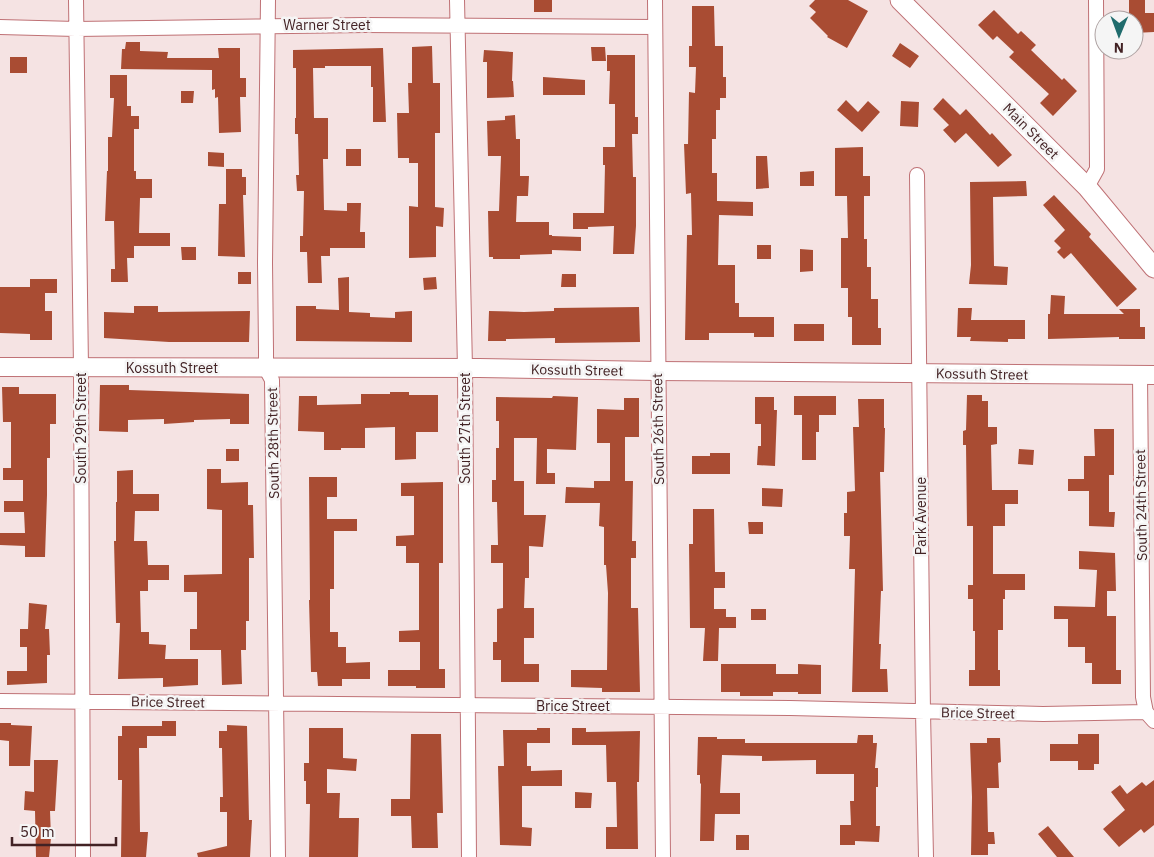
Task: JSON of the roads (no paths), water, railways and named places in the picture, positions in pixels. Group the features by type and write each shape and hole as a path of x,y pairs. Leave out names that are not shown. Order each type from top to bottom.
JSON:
{"main road":[{"name":"Main Street","path":"900,0 1087,187 1154,268"}],"street":[{"name":"South 29th Street","path":"76,0 81,368 83,857"},
{"name":"South 28th Street","path":"268,0 265,263 266,369 272,380 278,857"},
{"name":"South 27th Street","path":"457,0 465,368 469,857"},
{"name":"South 26th Street","path":"655,0 663,857"},
{"path":"1087,187 1097,169 1096,0"},
{"name":"Warner Street","path":"0,27 76,29 269,25 655,27"},
{"name":"Park Avenue","path":"917,175 926,857"},
{"name":"Kossuth Street","path":"0,368 465,368 1147,375"},
{"name":"South 24th Street","path":"1147,375 1143,697 1150,716"},
{"name":"Brice Street","path":"0,701 662,707 1150,716"}]}
